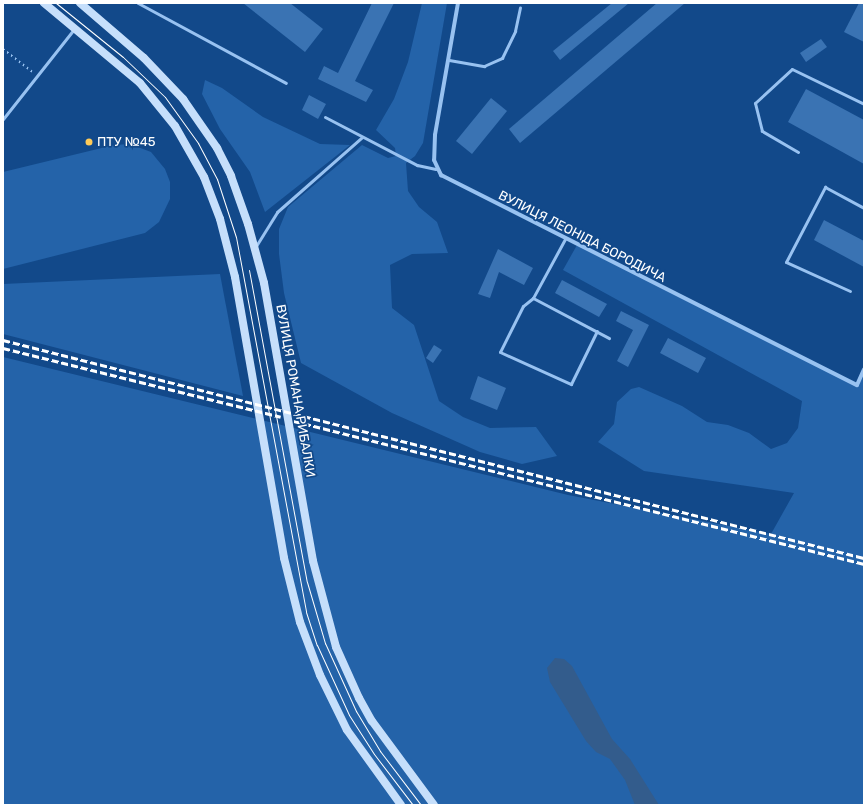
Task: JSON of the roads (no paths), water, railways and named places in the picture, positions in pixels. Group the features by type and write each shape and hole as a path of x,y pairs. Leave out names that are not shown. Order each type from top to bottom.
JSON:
{"main road":[{"path":"44,3 119,63 158,102 190,151 213,198 235,277 284,558 300,622 320,675 347,730 401,805"},
{"name":"ВУЛИЦЯ РОМАНА РИБАЛКИ","path":"80,3 163,76 201,124 231,176 255,248 271,318 313,561 336,647 359,698 372,721 434,805"}],"street":[{"path":"436,169 434,160 436,135 458,3"},
{"name":"ВУЛИЦЯ ЛЕОНІДА БОРОДИЧА","path":"436,169 450,181 857,385 864,369"}],"lane":[{"path":"138,3 286,83"},
{"path":"448,60 484,66 502,58 510,42 520,8"},
{"path":"3,119 75,28"},
{"path":"798,152 762,131 755,103 792,69 864,104"},
{"path":"325,117 417,165 436,169"},
{"path":"255,248 277,212 362,137"},
{"path":"850,291 786,262 825,187 863,207"},
{"path":"565,239 533,298 523,306 500,352 571,384 597,331"},
{"path":"533,298 609,338"}],"tram line":[{"path":"56,3 123,57 165,97 198,143 217,179 236,237 306,612 317,645 349,715 374,754 413,805"},
{"path":"249,270 307,582 325,643 356,711 380,751 421,805"}],"railway":[{"path":"3,340 864,558"},
{"path":"3,348 281,417"},
{"path":"294,421 864,564"}],"place":[{"name":"ПТУ №45","path":"89,142"}]}
